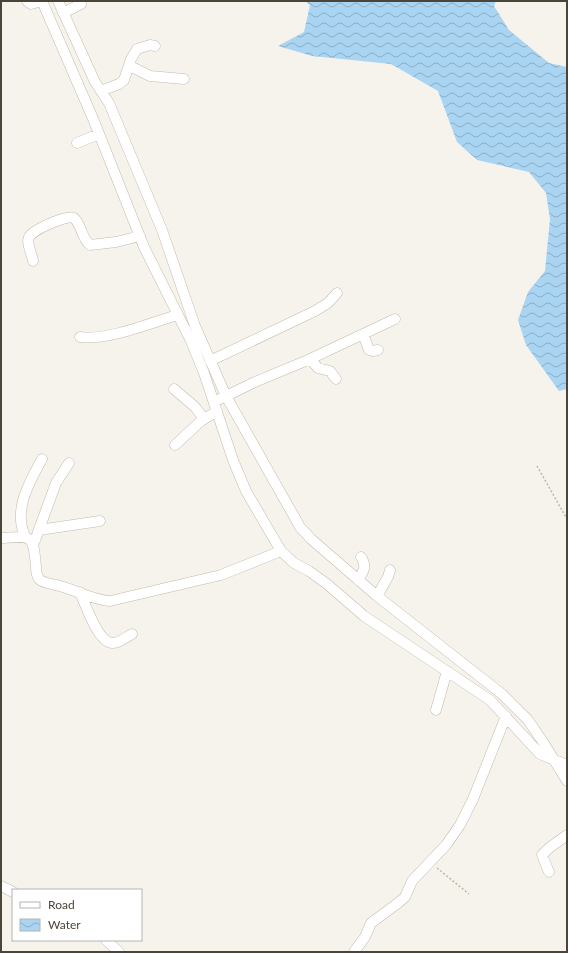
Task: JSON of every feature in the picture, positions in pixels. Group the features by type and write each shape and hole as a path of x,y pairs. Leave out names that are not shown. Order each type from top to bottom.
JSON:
{"street":[{"path":"27,1 31,4 42,1 99,134 154,271 191,341 220,401 300,527 311,539 377,596 502,694 528,720 548,757 567,765"},
{"path":"58,1 95,82 108,103 162,230 192,319 210,360 233,460 246,491 281,551 294,563 309,571 327,584 364,616 490,700 548,757 567,781"},
{"path":"63,13 81,4"},
{"path":"101,91 119,84 124,80 130,66 131,59 137,49 150,45 155,46"},
{"path":"130,66 150,76 184,79"},
{"path":"77,143 99,134"},
{"path":"33,261 28,243 29,236 35,231 61,218 70,216 74,218 78,222 85,241 90,244 116,242 140,236"},
{"path":"210,360 315,311 338,293"},
{"path":"80,337 90,338 106,335 140,327 177,315"},
{"path":"175,445 204,419 220,401 395,319"},
{"path":"363,334 369,350 378,350"},
{"path":"310,359 318,368 330,371 336,379"},
{"path":"174,389 195,407 204,419"},
{"path":"25,536 20,526 20,518 27,487 42,459"},
{"path":"69,463 56,483 34,543 36,571 39,579 44,582 80,592 101,600 110,601 221,575 281,551"},
{"path":"39,530 100,521"},
{"path":"1,538 25,536 31,539 34,543"},
{"path":"358,580 365,568 365,562 361,557"},
{"path":"377,596 388,577 390,570"},
{"path":"80,592 97,629 109,642 113,644 132,634"},
{"path":"436,710 447,671"},
{"path":"354,952 365,937 371,923 402,900 412,881 446,845 460,825 473,799 506,716"},
{"path":"549,872 543,854 567,835"},
{"path":"1,886 12,892"},
{"path":"107,941 119,952"}],"path":[{"path":"537,466 567,519"},
{"path":"429,862 469,894"}],"water":[{"path":"305,1 496,1 494,6 509,30 549,63 567,67 567,389 559,391 526,345 518,320 528,292 545,271 550,219 546,193 529,172 477,160 457,142 438,91 391,64 312,56 278,46 304,32 310,5"}]}
